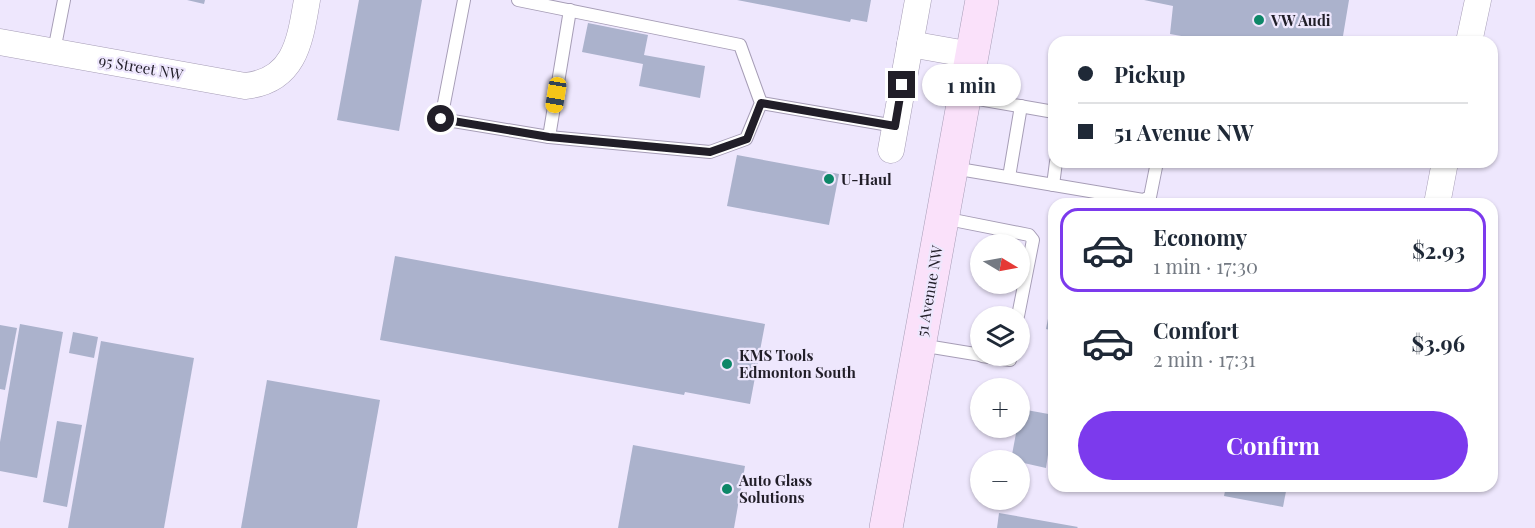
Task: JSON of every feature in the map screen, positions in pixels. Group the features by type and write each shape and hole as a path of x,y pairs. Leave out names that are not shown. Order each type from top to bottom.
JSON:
{"main road":[{"name":"51 Avenue NW","path":"886,528 982,0"}],"street":[{"name":"95 Street NW","path":"0,42 245,86 266,81 279,74 294,54 301,39 307,0"},
{"path":"893,138 918,0"},
{"path":"1470,36 1478,0"},
{"path":"910,44 972,55"},
{"path":"1438,198 1444,168"}],"lane":[{"path":"54,51 64,0"},
{"path":"464,0 441,119 549,137 710,152 747,139 761,103 740,45 518,0"},
{"path":"549,137 570,10"},
{"path":"964,96 1048,111"},
{"path":"761,103 893,138"},
{"path":"1009,177 1021,106"},
{"path":"951,168 1134,198"},
{"path":"1053,185 1055,168"},
{"path":"1149,198 1156,168"},
{"path":"942,217 1029,235 1033,240 1020,306"},
{"path":"919,344 970,353"}],"building":[{"path":"187,0 205,0 204,4"},
{"path":"359,0 422,0 399,131 337,120"},
{"path":"737,0 871,0 867,22 851,19 850,22"},
{"name":"VW Audi","path":"1144,0 1349,0 1343,36 1181,36 1170,34 1173,6"},
{"path":"588,23 648,35 644,55 705,66 700,98 639,86 643,64 582,52"},
{"path":"737,155 839,174 829,225 727,206"},
{"path":"395,256 765,324 750,404 685,392 684,395 380,340"},
{"path":"20,324 63,332 37,478 0,471 0,442"},
{"path":"0,325 17,328 5,390 0,389"},
{"path":"73,332 98,337 94,358 69,353"},
{"path":"101,341 194,358 164,528 68,528"},
{"path":"267,380 380,400 357,528 241,528"},
{"path":"1030,411 1048,414 1046,468 1030,464 1030,450 1013,450 1015,438 1030,438"},
{"path":"57,421 82,425 67,507 43,502"},
{"path":"633,445 745,466 734,528 618,528"},
{"path":"1225,492 1286,492 1283,507 1224,496"},
{"path":"999,513 1078,527 997,528"}],"place":[{"name":"VW Audi","path":"1259,20"},
{"name":"U-Haul","path":"829,179"},
{"name":"KMS Tools Edmonton South","path":"727,364"},
{"name":"Auto Glass Solutions","path":"727,489"}],"route":[{"path":"441,119 549,137 710,152 747,139 761,103 895,126 902,85"}]}
